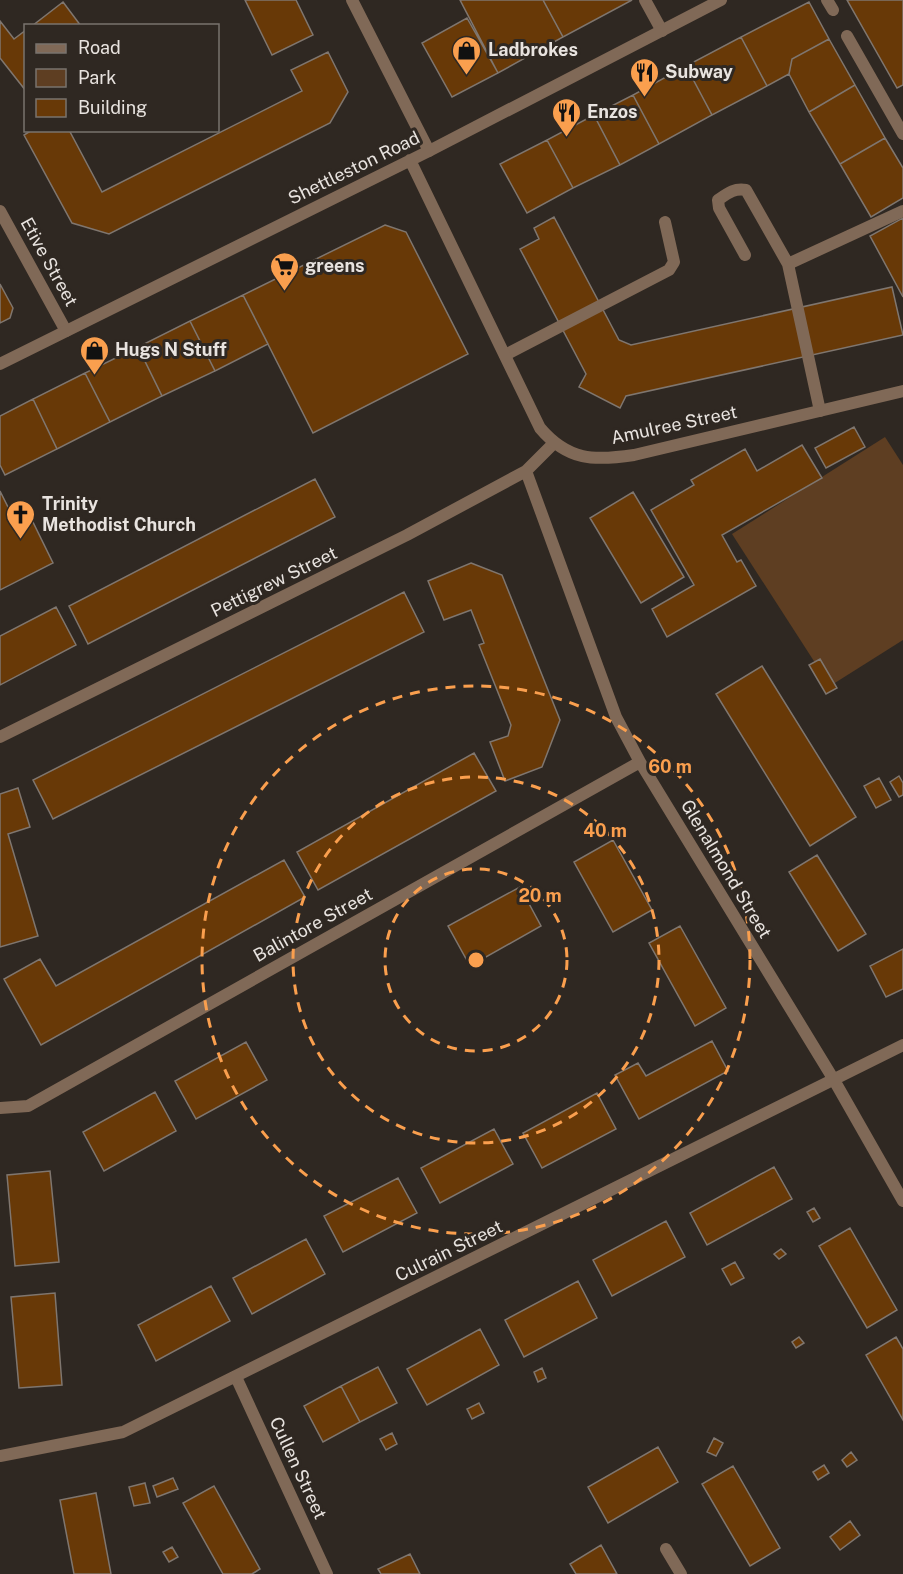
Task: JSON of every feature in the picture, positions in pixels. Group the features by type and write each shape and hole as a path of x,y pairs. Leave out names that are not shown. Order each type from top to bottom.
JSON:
{"street":[{"path":"352,0 429,152"},
{"path":"645,0 662,31"},
{"name":"Shettleston Road","path":"0,364 429,152 721,0"},
{"path":"847,36 903,134"},
{"name":"Amulree Street","path":"410,160 540,428 554,444 573,454 611,459 903,391"},
{"path":"745,255 719,208 718,200 738,188 747,190 788,264 820,411"},
{"name":"Etive Street","path":"0,211 66,331"},
{"path":"788,264 903,211"},
{"path":"505,356 669,270 674,262 665,222"},
{"name":"Pettigrew Street","path":"0,737 347,566 526,471 554,444"},
{"name":"Glenalmond Street","path":"526,471 616,717 640,762 834,1080 903,1201"},
{"name":"Balintore Street","path":"0,1108 28,1106 640,762"},
{"name":"Culrain Street","path":"0,1456 123,1431 903,1045"},
{"name":"Cullen Street","path":"236,1377 327,1574"},
{"path":"666,1549 681,1574"}],"green space":[{"path":"885,437 903,465 903,640 830,686 732,534"}],"building":[{"path":"245,0 296,0 313,35 272,55"},
{"path":"460,0 543,0 563,37 498,73"},
{"path":"543,0 632,0 563,37"},
{"path":"847,0 903,0 903,85 897,88"},
{"path":"63,2 80,24 35,24"},
{"path":"809,2 829,39 792,59 789,74 767,86 741,37"},
{"path":"467,18 498,73 452,97 422,43"},
{"path":"0,21 14,39 24,32 24,88 0,58"},
{"path":"741,37 767,86 712,115 686,66"},
{"path":"829,39 855,85 809,112 789,74 792,59"},
{"path":"328,52 348,92 330,123 109,234 72,223 24,135 29,132 70,132 102,192 302,91 291,70"},
{"path":"686,66 712,115 659,144 633,95"},
{"path":"855,85 885,138 840,164 809,112"},
{"path":"633,95 659,144 620,165 594,115"},
{"path":"594,115 620,165 573,188 547,140"},
{"path":"885,138 903,168 903,198 871,217 840,164"},
{"path":"547,140 573,188 527,213 500,164"},
{"path":"554,217 619,340 631,345 892,287 903,335 626,396 620,408 579,387 586,374 520,249 539,239 534,228"},
{"path":"903,218 903,297 870,236"},
{"path":"385,225 406,232 468,354 313,433 243,295"},
{"path":"0,284 13,308 10,318 0,323"},
{"path":"243,295 268,344 215,371 190,321"},
{"path":"190,321 215,371 162,396 138,347"},
{"path":"138,347 162,396 110,422 85,373"},
{"path":"85,373 110,422 57,449 33,399"},
{"path":"33,399 57,449 5,475 0,465 0,416"},
{"path":"854,427 865,447 826,468 815,448"},
{"path":"802,445 822,478 722,535 737,562 741,560 756,586 667,637 652,609 694,585 651,510 694,485 691,480 745,449 757,471"},
{"path":"315,479 335,517 88,644 69,606"},
{"name":"Trinity Methodist Church","path":"0,491 13,517 27,510 53,563 0,590"},
{"path":"633,492 684,577 641,603 590,518"},
{"path":"471,563 502,575 560,720 542,767 505,781 490,742 508,736 511,725 479,645 484,643 471,610 444,620 428,581"},
{"path":"404,592 424,632 53,819 33,780"},
{"path":"56,607 76,645 0,685 0,636"},
{"path":"820,659 837,688 826,694 809,665"},
{"path":"762,666 856,817 810,846 716,694"},
{"path":"474,753 496,791 318,890 297,852"},
{"path":"899,776 903,783 903,795 899,797 890,782"},
{"path":"879,778 891,800 876,808 864,786"},
{"path":"18,788 30,827 8,834 38,936 0,947 0,794"},
{"path":"613,840 652,910 613,932 574,862"},
{"path":"817,855 866,934 838,951 789,872"},
{"path":"284,860 305,897 41,1045 4,979 40,959 56,986"},
{"path":"520,887 541,926 470,966 448,926"},
{"path":"680,926 726,1008 695,1026 649,943"},
{"path":"903,949 903,989 886,997 870,966"},
{"path":"712,1041 728,1071 639,1119 615,1075 638,1063 646,1076"},
{"path":"246,1042 267,1080 196,1119 175,1081"},
{"path":"155,1092 176,1131 104,1171 83,1132"},
{"path":"597,1093 616,1129 542,1168 523,1133"},
{"path":"494,1129 513,1164 440,1203 421,1168"},
{"path":"774,1167 792,1199 707,1245 690,1213"},
{"path":"50,1171 59,1262 15,1266 7,1175"},
{"path":"398,1178 417,1213 343,1252 324,1216"},
{"path":"814,1208 820,1218 813,1222 807,1212"},
{"path":"666,1221 685,1257 612,1296 593,1260"},
{"path":"850,1228 897,1310 867,1328 819,1246"},
{"path":"306,1239 325,1274 252,1314 233,1278"},
{"path":"781,1249 786,1254 779,1259 774,1254"},
{"path":"735,1262 744,1278 731,1285 722,1269"},
{"path":"578,1281 597,1318 524,1357 505,1320"},
{"path":"211,1286 230,1321 156,1361 138,1325"},
{"path":"55,1293 62,1385 19,1388 11,1297"},
{"path":"480,1329 499,1365 427,1405 407,1369"},
{"path":"799,1337 804,1343 796,1348 792,1342"},
{"path":"896,1337 903,1349 903,1420 866,1355"},
{"path":"378,1367 397,1403 360,1422 341,1386"},
{"path":"542,1368 546,1378 538,1382 534,1372"},
{"path":"341,1386 360,1422 323,1442 304,1406"},
{"path":"479,1403 484,1413 472,1419 467,1409"},
{"path":"392,1433 397,1444 386,1450 380,1439"},
{"path":"714,1438 723,1443 716,1456 707,1452"},
{"path":"658,1447 678,1482 608,1523 588,1487"},
{"path":"851,1452 857,1460 847,1467 842,1460"},
{"path":"824,1465 829,1473 818,1480 813,1472"},
{"path":"733,1466 780,1548 750,1566 702,1484"},
{"path":"173,1478 178,1489 157,1497 153,1486"},
{"path":"145,1483 150,1503 134,1506 129,1487"},
{"path":"214,1486 260,1569 252,1574 223,1574 183,1503"},
{"path":"96,1493 111,1574 74,1574 60,1500"},
{"path":"850,1521 860,1535 840,1550 830,1537"},
{"path":"601,1545 617,1574 576,1574 570,1564"},
{"path":"172,1547 178,1557 169,1562 163,1552"},
{"path":"410,1554 420,1574 381,1574 378,1569"}],"place":[{"name":"Ladbrokes","path":"467,76"},
{"name":"Subway","path":"644,98"},
{"name":"Enzos","path":"566,138"},
{"name":"greens","path":"284,292"},
{"name":"Hugs N Stuff","path":"94,376"},
{"name":"Trinity Methodist Church","path":"21,540"}]}
